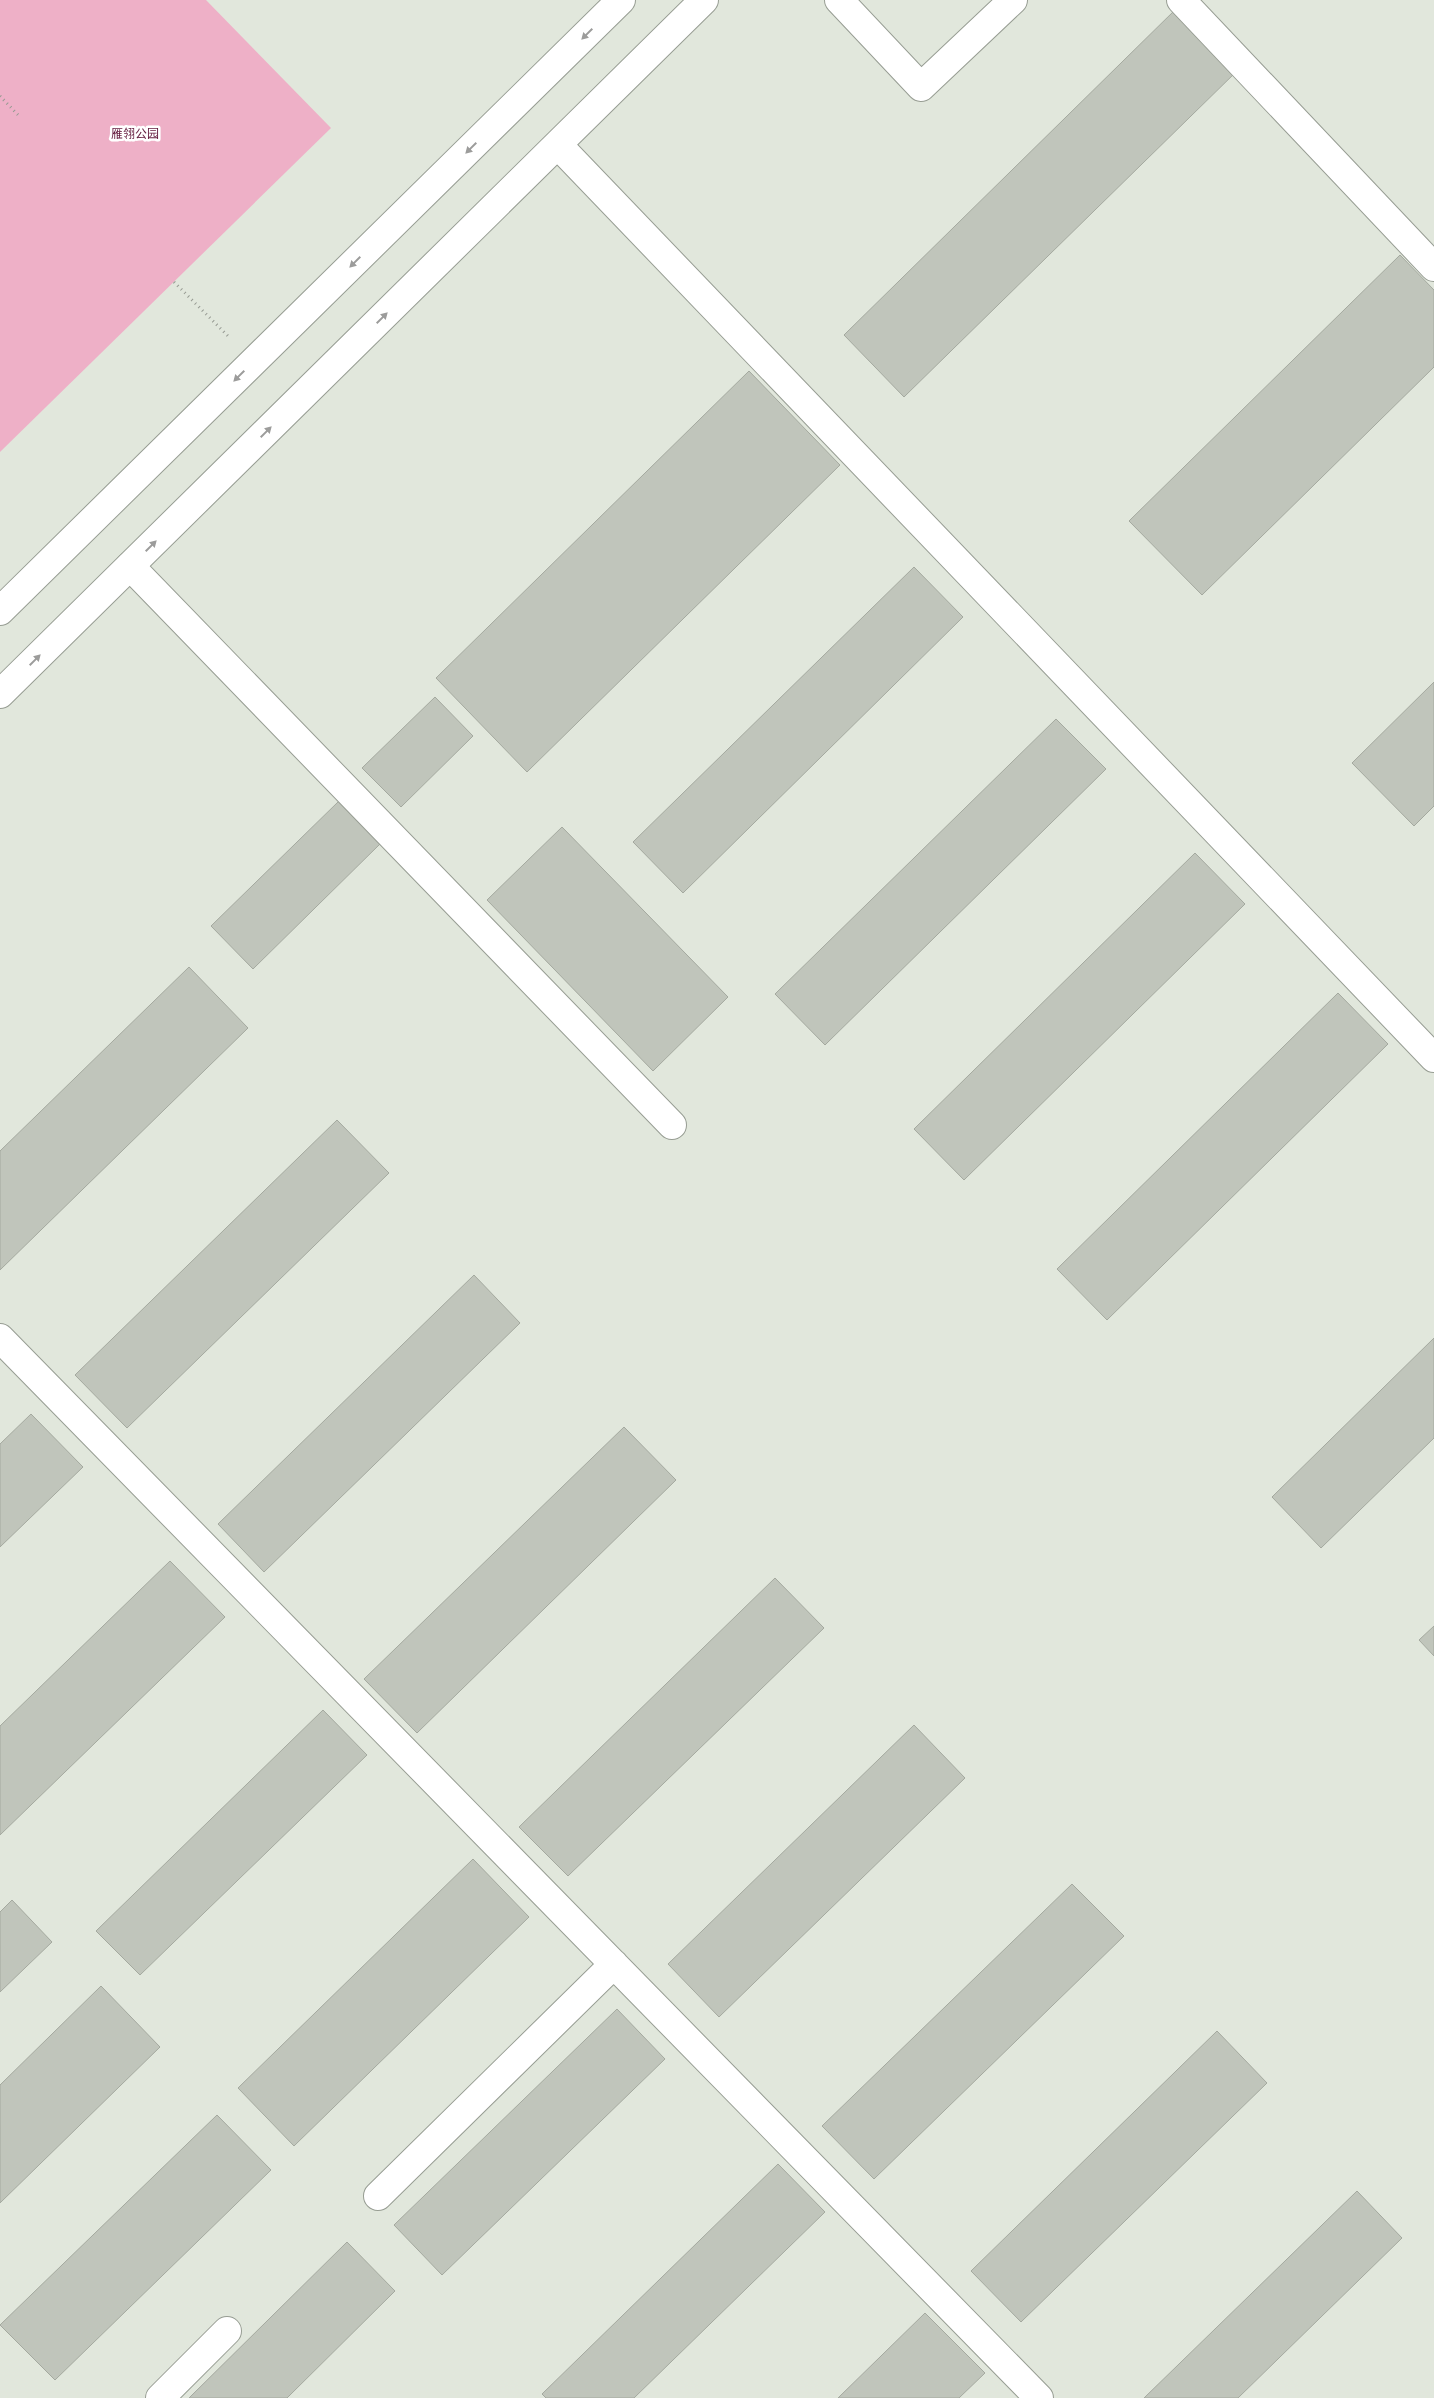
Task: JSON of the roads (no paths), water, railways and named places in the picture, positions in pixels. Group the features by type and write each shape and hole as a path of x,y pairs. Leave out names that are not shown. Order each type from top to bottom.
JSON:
{"main road":[{"path":"0,611 622,0"},
{"path":"0,694 704,0"},
{"path":"839,0 921,87 1013,0"},
{"path":"1182,0 1434,267"},
{"path":"558,144 1434,1058"},
{"path":"130,566 672,1125"},
{"path":"0,1338 1039,2398"},
{"path":"378,2196 614,1964"},
{"path":"160,2398 227,2331"}],"park label":[{"name":"雁翎公园","path":"135,133"}]}
